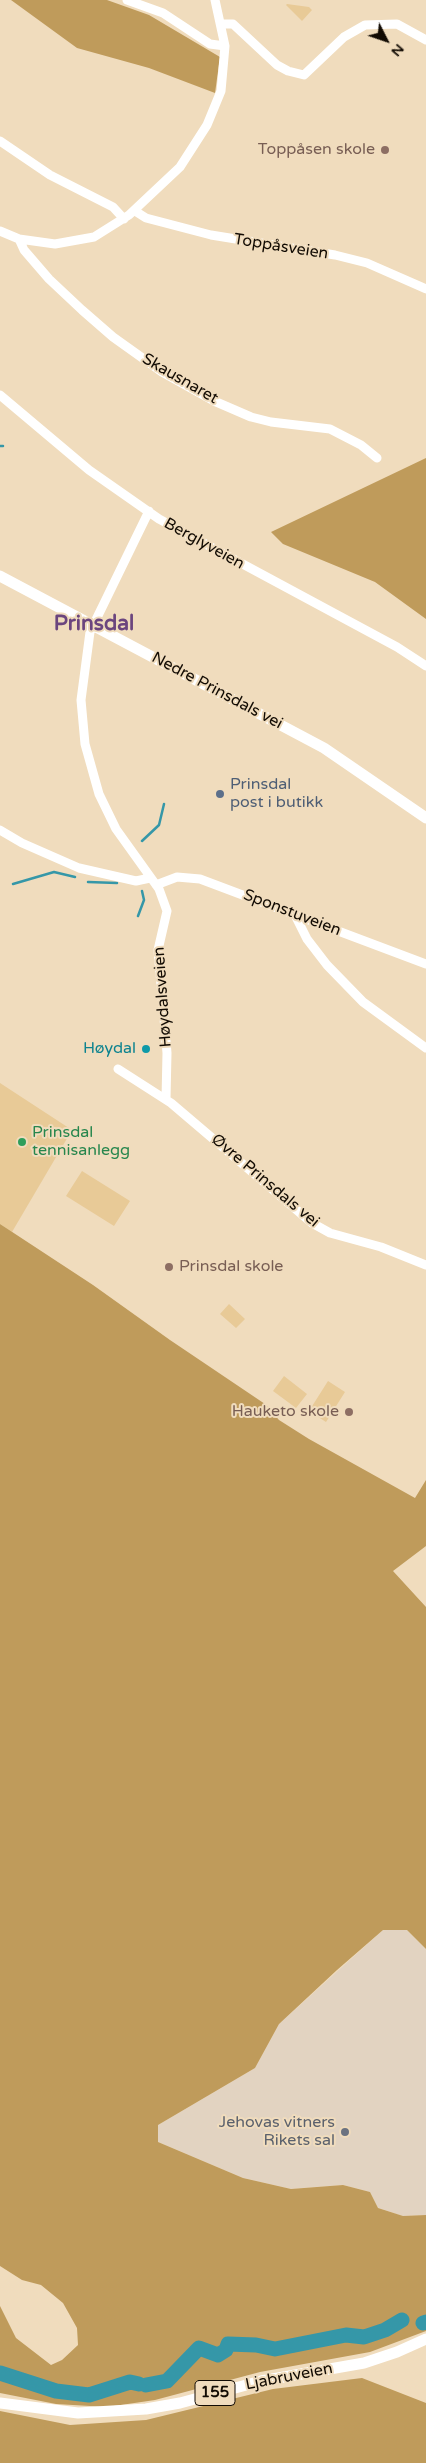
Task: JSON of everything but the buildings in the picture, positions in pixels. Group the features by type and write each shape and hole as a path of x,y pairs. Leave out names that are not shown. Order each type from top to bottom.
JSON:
{"main road":[{"name":"Nedre Prinsdals vei","path":"0,576 324,748 426,818"},
{"name":"Ljabruveien","path":"0,2403 78,2413 146,2409 180,2403 261,2381 364,2363 397,2352 426,2339"}],"street":[{"path":"127,0 163,14 210,44 225,46"},
{"path":"0,232 19,239 55,244 80,240 100,234 135,211 180,167 207,125 220,91 225,46 222,24 215,0"},
{"path":"222,24 233,24 278,65 288,71 304,75 344,37 365,25 397,24 426,40"},
{"path":"0,141 50,175 113,207 124,219"},
{"name":"Toppåsveien","path":"135,211 146,218 204,233 327,254 367,263 426,289"},
{"name":"Skausnaret","path":"19,239 24,250 49,279 82,310 113,337 162,372 214,401 251,417 271,422 330,429 361,445 378,458"},
{"name":"Berglyveien","path":"0,396 81,465 183,534 396,647 426,666"},
{"name":"Høydalsveien","path":"149,511 93,625 85,654 80,700 88,758 106,813 153,882 166,911 158,950 165,1021 166,1099"},
{"name":"Sponstuveien","path":"0,830 22,843 79,868 136,881 153,882 170,878 193,877 240,892 295,915 426,964"},
{"path":"295,915 307,940 327,965 363,1002 426,1048"},
{"name":"Øvre Prinsdals vei","path":"118,1069 166,1099 312,1223 330,1233 380,1246 426,1265"}],"shaded area":[{"path":"11,0 107,0 149,15 220,57 215,93 149,68 77,48"},
{"path":"287,4 309,7 312,10 302,21"},
{"path":"426,458 426,619 375,582 283,544 271,532"},
{"path":"0,1083 72,1130 12,1232 0,1224"},
{"path":"82,1171 130,1201 114,1226 66,1196"},
{"path":"0,1224 93,1285 265,1404 279,1420 309,1439 415,1498 426,1480 426,1546 393,1571 426,1607 426,1949 407,1930 383,1930 279,2024 255,2068 158,2125 158,2142 243,2178 291,2189 343,2185 370,2192 378,2208 403,2216 426,2215 426,2331 370,2352 260,2372 155,2400 107,2407 56,2404 0,2393 0,2306 16,2338 51,2365 62,2360 78,2345 77,2328 63,2303 41,2285 22,2280 0,2266"},
{"path":"229,1304 245,1319 236,1328 220,1314"},
{"path":"284,1376 307,1394 296,1408 273,1391"},
{"path":"328,1381 345,1392 326,1422 309,1411"},
{"path":"383,1930 407,1930 426,1949 426,2215 403,2216 378,2208 370,2192 343,2185 291,2189 243,2178 158,2142 158,2125 255,2068 279,2024"},
{"path":"362,2378 426,2403 426,2463 0,2463 0,2411 70,2425 146,2420 273,2389"}],"waterway":[{"path":"142,841 159,825 164,804"},
{"path":"13,884 54,872 75,877"},
{"path":"88,882 117,883"},
{"path":"138,916 144,900 142,891"},
{"path":"146,2385 167,2381 199,2348 218,2355 226,2350 228,2344 256,2345 275,2349 346,2335 364,2337 385,2330 402,2320"},
{"path":"0,2373 56,2391 89,2395 130,2382 139,2384"}],"place":[{"name":"Toppåsen skole","path":"385,150"},
{"name":"Prinsdal post i butikk","path":"220,794"},
{"name":"Høydal","path":"146,1049"},
{"name":"Prinsdal tennisanlegg","path":"22,1142"},
{"name":"Prinsdal skole","path":"169,1267"},
{"name":"Hauketo skole","path":"349,1412"},
{"name":"Jehovas vitners Rikets sal","path":"345,2132"}],"district":[{"name":"Prinsdal","path":"94,624"}]}
